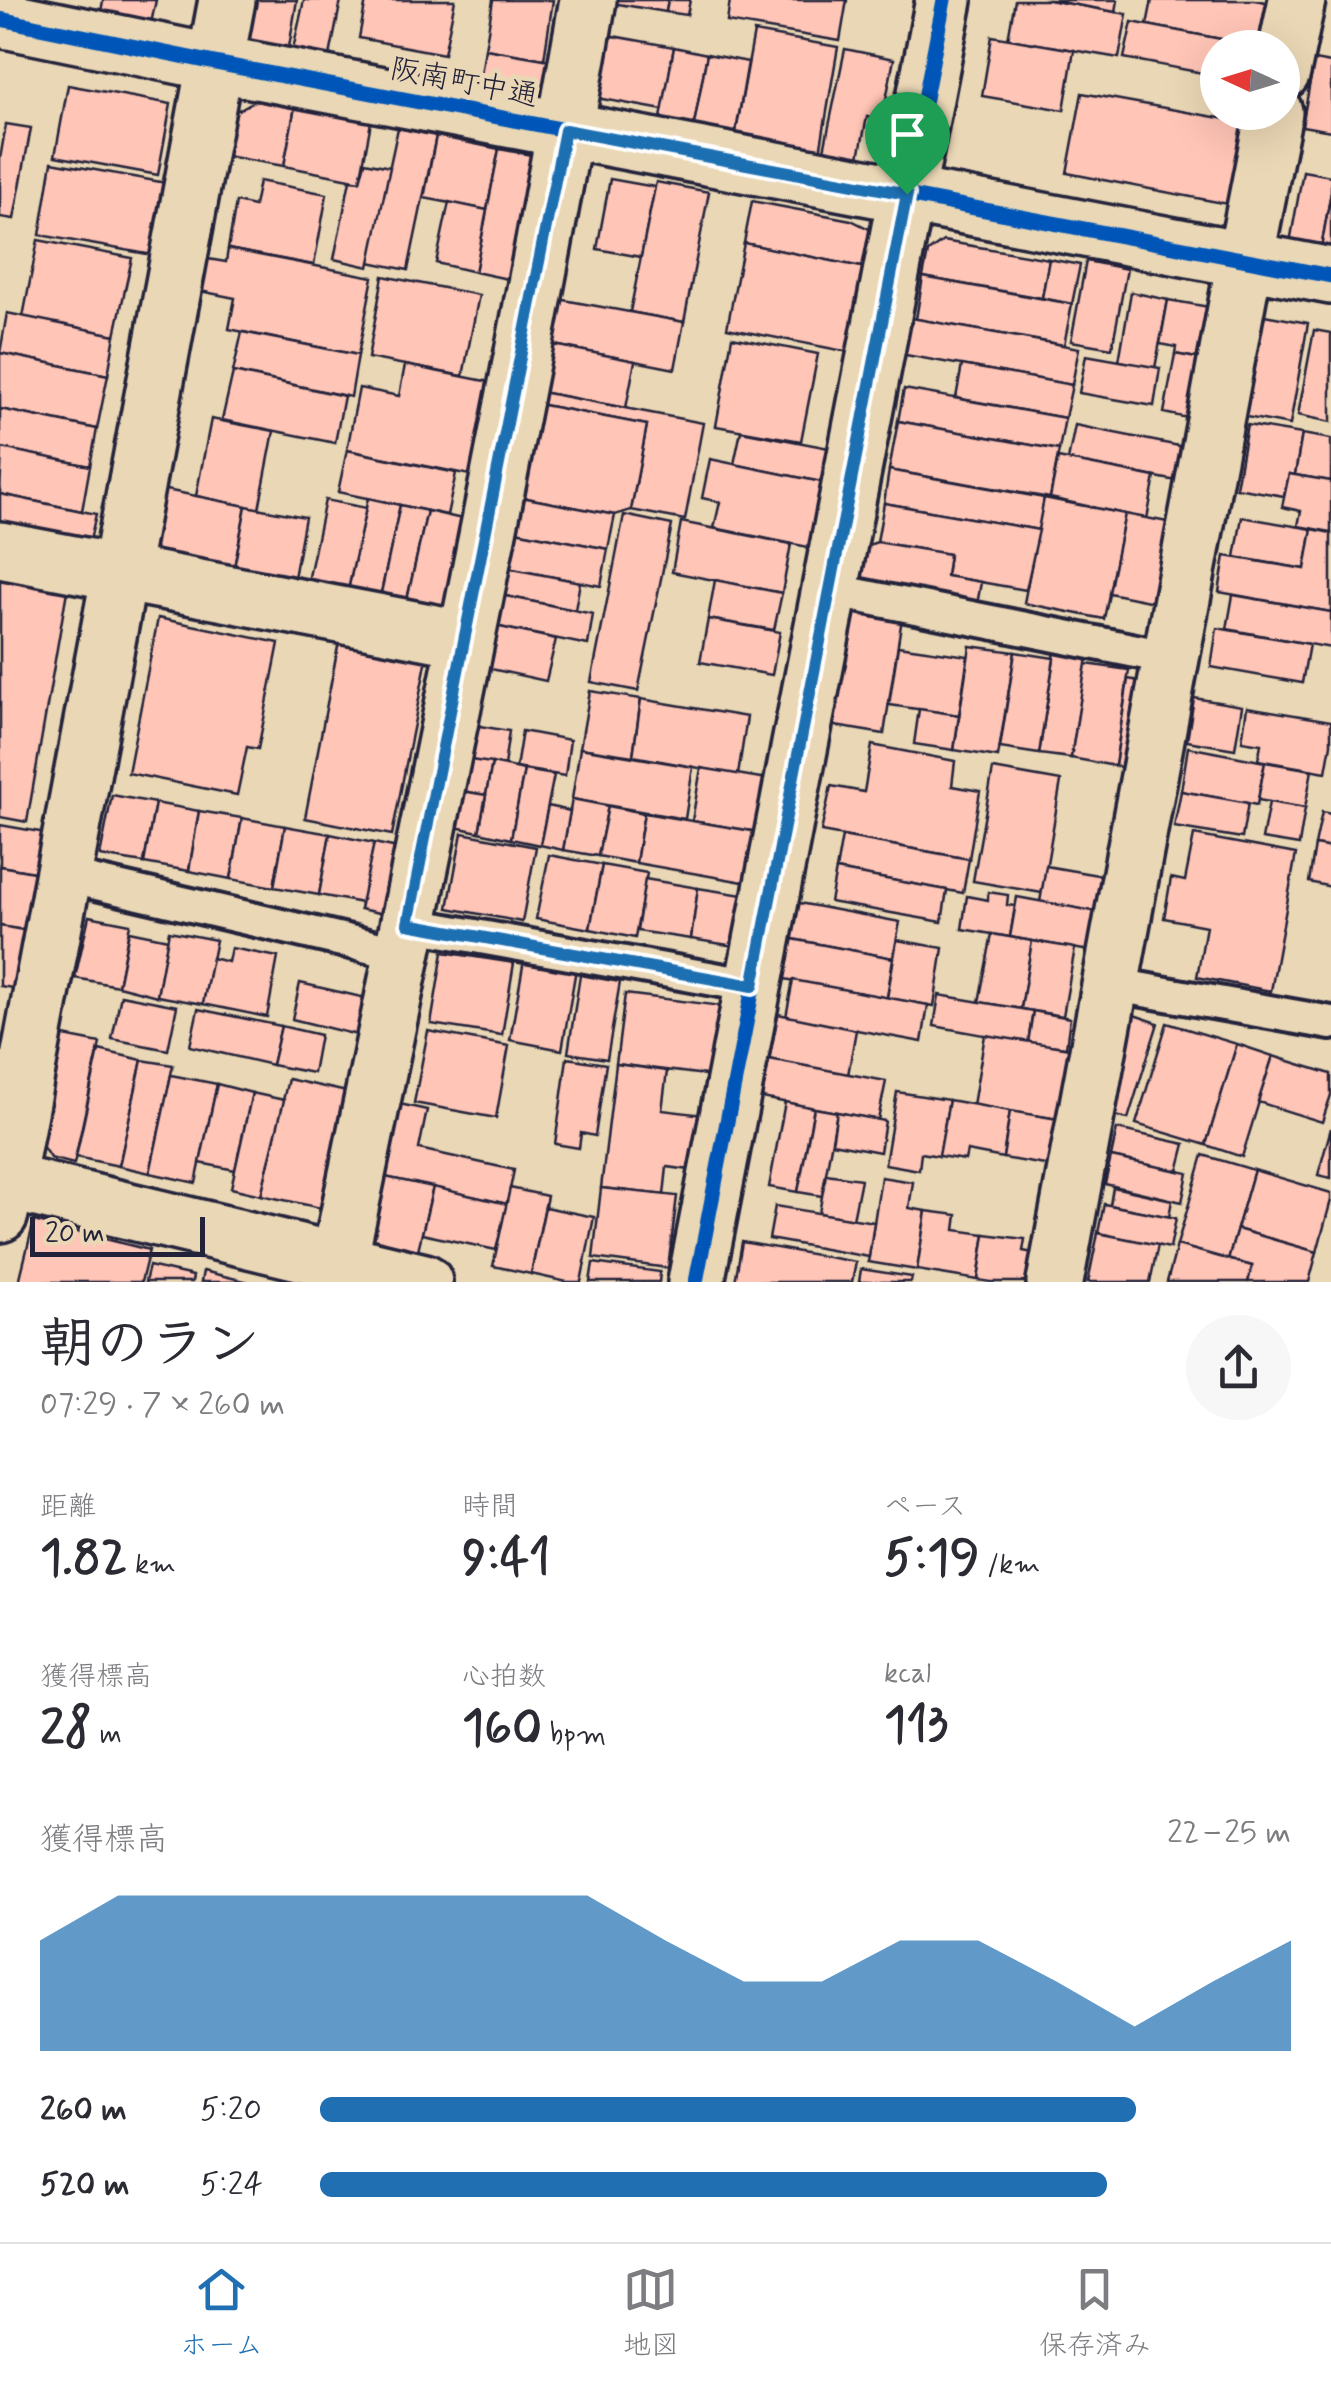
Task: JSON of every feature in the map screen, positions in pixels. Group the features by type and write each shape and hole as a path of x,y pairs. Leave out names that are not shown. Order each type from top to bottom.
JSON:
{"street":[{"path":"227,0 2,1192 337,1272 424,1282"},
{"path":"337,1272 466,639 588,0"},
{"path":"696,1282 944,0"},
{"path":"1291,30 1297,0"},
{"name":"阪南町中通","path":"0,20 1331,276"},
{"path":"1056,1282 1270,130"},
{"path":"0,550 466,639"}],"lane":[{"path":"830,590 1171,658"},
{"path":"62,875 405,939 753,986"},
{"path":"1110,984 1331,1023"}],"building":[{"path":"103,0 156,0 150,28 100,19"},
{"path":"250,0 297,0 288,53 252,46 244,34"},
{"path":"304,0 341,0 329,61 292,54"},
{"path":"366,0 455,0 444,54 359,38"},
{"path":"493,0 553,0 544,59 485,49"},
{"path":"668,0 666,12 612,3"},
{"path":"668,0 690,0 687,15 666,12"},
{"path":"730,0 847,0 840,41 727,22"},
{"path":"1015,0 1049,0 1127,14 1119,58 1008,39"},
{"path":"1049,0 1118,0 1116,12"},
{"path":"1152,0 1272,3 1266,30 1200,30 1200,35 1147,25"},
{"path":"1132,22 1200,35 1200,73 1124,58"},
{"path":"754,32 838,47 819,158 734,143"},
{"path":"602,34 674,47 663,110 591,97"},
{"path":"992,36 1074,50 1064,110 982,96"},
{"path":"674,47 707,54 692,136 659,129"},
{"path":"485,49 564,63 541,105 478,93"},
{"path":"845,49 894,59 882,120 867,117 859,157 824,150"},
{"path":"707,54 748,62 734,143 692,136"},
{"path":"1314,60 1331,63 1331,131 1302,126"},
{"path":"68,85 171,104 158,175 55,156"},
{"path":"1082,93 1200,114 1200,130 1252,130 1238,206 1067,173"},
{"path":"256,100 295,107 284,166 226,156 233,113"},
{"path":"295,107 371,122 360,181 284,166"},
{"path":"6,124 31,128 14,219 0,217 0,159"},
{"path":"398,128 436,136 408,270 369,262"},
{"path":"436,136 499,149 487,210 424,198"},
{"path":"499,149 542,157 517,281 475,272"},
{"path":"52,162 166,183 153,255 40,235"},
{"path":"365,162 390,167 369,267 334,259 350,180 360,181"},
{"path":"1303,171 1331,176 1320,254 1289,248"},
{"path":"610,179 655,187 641,257 597,249"},
{"path":"259,181 327,194 314,265 228,249 236,202 254,206"},
{"path":"656,182 709,192 684,322 630,312"},
{"path":"1331,192 1331,256 1320,254"},
{"path":"752,201 851,220 877,233 871,269 744,243"},
{"path":"449,202 487,210 475,272 436,263"},
{"path":"38,240 132,258 115,335 23,317"},
{"path":"943,241 1049,259 1042,298 923,277 928,252"},
{"path":"744,243 871,269 854,353 727,328"},
{"path":"228,249 373,277 358,355 229,329 235,298 190,289 196,257 226,262"},
{"path":"1049,259 1080,265 1072,304 1042,298"},
{"path":"1086,261 1127,269 1112,348 1071,341"},
{"path":"383,276 479,295 463,376 368,358"},
{"path":"923,277 1072,304 1064,345 916,319"},
{"path":"1131,292 1168,300 1155,368 1119,361"},
{"path":"553,298 684,322 675,369 544,343"},
{"path":"1168,300 1227,310 1217,362 1175,354 1176,347 1160,344"},
{"path":"7,313 115,335 108,375 0,353"},
{"path":"1259,314 1308,323 1290,425 1241,416"},
{"path":"906,317 1079,348 1072,385 900,354"},
{"path":"1314,330 1331,333 1331,422 1298,415"},
{"path":"242,332 358,355 351,397 233,372"},
{"path":"732,337 818,354 801,441 716,426"},
{"path":"544,343 635,361 626,408 536,391"},
{"path":"0,353 108,375 97,429 0,409"},
{"path":"1175,354 1217,362 1206,422 1164,413"},
{"path":"1086,355 1160,368 1154,406 1079,393"},
{"path":"405,365 495,383 475,476 347,450 359,388 399,396"},
{"path":"962,365 1072,385 1065,418 956,398"},
{"path":"233,372 344,396 335,443 222,420"},
{"path":"904,389 1065,418 1059,450 898,421"},
{"path":"536,391 703,423 685,520 631,510 647,425 533,403"},
{"path":"533,403 647,425 631,510 615,515 516,496"},
{"path":"0,409 97,429 90,466 0,448"},
{"path":"211,419 274,431 259,509 196,496"},
{"path":"898,421 1059,450 1050,498 889,470"},
{"path":"1075,425 1189,448 1182,482 1068,460"},
{"path":"1247,425 1302,434 1295,475 1289,474 1284,496 1236,488"},
{"path":"741,431 834,449 826,483 734,464"},
{"path":"1302,434 1331,439 1331,481 1295,475"},
{"path":"2,448 90,466 82,511 0,494"},
{"path":"347,450 456,473 447,515 338,492"},
{"path":"1058,458 1155,477 1147,519 1050,498"},
{"path":"710,459 826,483 813,548 714,528 720,502 702,498"},
{"path":"889,470 1044,498 1039,530 884,503"},
{"path":"1289,474 1331,481 1331,532 1298,526 1301,511 1282,507"},
{"path":"156,488 246,506 232,578 158,564 145,540"},
{"path":"0,494 96,514 88,549 0,531"},
{"path":"516,496 615,515 608,549 510,530"},
{"path":"368,498 400,505 378,607 346,599"},
{"path":"1044,498 1125,514 1104,619 1024,603"},
{"path":"325,500 366,508 346,599 306,591"},
{"path":"884,503 1039,530 1026,590 946,576 949,554 877,542"},
{"path":"400,505 427,511 404,613 378,607"},
{"path":"246,506 305,517 292,589 232,578"},
{"path":"427,511 471,521 449,623 404,613"},
{"path":"1125,514 1189,526 1174,606 1109,593"},
{"path":"624,515 672,525 638,691 591,682"},
{"path":"1242,517 1312,529 1305,569 1235,557"},
{"path":"681,522 791,544 782,593 672,572"},
{"path":"1312,529 1331,533 1331,612 1219,592 1225,556 1305,569"},
{"path":"510,530 608,549 601,586 502,567"},
{"path":"877,542 949,554 946,576 981,582 976,611 856,590 863,547"},
{"path":"502,567 580,582 575,610 496,594"},
{"path":"0,573 68,585 27,822 0,817"},
{"path":"715,580 782,593 774,630 708,619"},
{"path":"496,594 593,614 588,645 490,625"},
{"path":"1233,595 1331,612 1331,648 1227,629"},
{"path":"847,610 902,618 884,734 829,725"},
{"path":"158,618 279,643 258,749 247,747 237,795 128,773"},
{"path":"708,619 780,632 772,675 700,662"},
{"path":"490,625 556,639 546,681 482,667"},
{"path":"1217,628 1309,644 1302,683 1211,667"},
{"path":"340,636 428,653 392,835 305,818"},
{"path":"898,646 968,656 959,715 889,705"},
{"path":"970,646 1015,652 998,757 954,750"},
{"path":"1055,651 1088,656 1071,758 1039,754"},
{"path":"1015,652 1054,658 1039,754 1000,748"},
{"path":"1086,664 1129,670 1115,766 1071,758"},
{"path":"1128,679 1150,683 1137,770 1115,766"},
{"path":"590,691 641,699 633,756 580,748"},
{"path":"1194,698 1242,706 1235,749 1187,741"},
{"path":"641,699 747,717 738,775 633,756"},
{"path":"1247,707 1331,721 1326,772 1258,760 1261,744 1242,741"},
{"path":"919,709 959,715 954,750 914,744"},
{"path":"468,724 509,731 504,766 463,759"},
{"path":"522,731 570,740 565,776 516,768"},
{"path":"872,745 955,761 952,786 980,791 969,859 821,832 831,786 864,792"},
{"path":"1188,747 1265,762 1257,805 1181,791"},
{"path":"580,748 693,767 685,819 572,799"},
{"path":"463,759 492,763 486,795 456,790"},
{"path":"1265,762 1312,770 1305,808 1258,800"},
{"path":"492,763 524,770 511,839 479,832"},
{"path":"701,768 767,779 758,832 692,821"},
{"path":"993,769 1061,781 1042,893 973,881"},
{"path":"524,770 554,775 540,845 511,839"},
{"path":"456,790 486,795 479,832 441,824"},
{"path":"1181,791 1248,803 1242,838 1174,827"},
{"path":"112,795 155,803 144,863 100,856"},
{"path":"572,799 608,806 598,856 563,850"},
{"path":"1269,802 1305,808 1299,845 1262,839"},
{"path":"155,803 199,811 189,871 144,863"},
{"path":"548,806 570,811 563,850 540,845"},
{"path":"608,806 644,813 636,863 598,856"},
{"path":"199,811 242,818 231,879 189,871"},
{"path":"1322,812 1331,814 1331,848 1315,845"},
{"path":"644,813 758,832 749,883 636,863"},
{"path":"242,818 285,826 274,887 231,879"},
{"path":"0,825 46,833 39,873 0,866"},
{"path":"285,826 330,834 319,895 274,887"},
{"path":"462,833 536,847 522,922 448,908"},
{"path":"330,834 374,843 362,903 319,895"},
{"path":"1194,835 1296,854 1271,991 1197,977 1206,926 1164,918 1171,878 1185,881"},
{"path":"842,836 969,859 963,893 836,870"},
{"path":"374,843 407,850 394,916 360,909"},
{"path":"1315,845 1331,848 1331,887 1309,882"},
{"path":"549,855 602,865 590,929 536,919"},
{"path":"602,865 647,873 635,938 590,929"},
{"path":"0,866 39,873 29,931 0,926"},
{"path":"1046,866 1115,878 1109,914 1040,902"},
{"path":"836,870 947,890 942,922 830,902"},
{"path":"645,879 698,888 691,939 637,931"},
{"path":"698,888 749,896 741,947 691,939"},
{"path":"988,892 1008,895 1007,905 1015,906 1010,937 962,929 967,896 988,900"},
{"path":"1017,897 1109,914 1101,953 1010,937"},
{"path":"794,902 900,922 893,958 787,938"},
{"path":"89,916 130,924 118,986 75,978"},
{"path":"0,926 29,931 19,989 0,986"},
{"path":"129,931 168,939 157,996 118,986"},
{"path":"169,931 216,940 203,1004 157,996"},
{"path":"992,934 1032,941 1021,1009 979,1002"},
{"path":"787,938 893,958 887,998 779,978"},
{"path":"897,940 943,948 934,1006 887,998"},
{"path":"1032,941 1075,948 1063,1016 1021,1009"},
{"path":"231,948 278,957 267,1017 203,1004 212,958 228,962"},
{"path":"443,952 514,963 502,1035 431,1024"},
{"path":"524,960 576,969 562,1050 510,1040"},
{"path":"580,975 620,982 607,1059 568,1053"},
{"path":"793,980 928,1005 922,1042 786,1017"},
{"path":"300,983 370,999 361,1036 292,1019"},
{"path":"625,994 722,1006 714,1076 616,1064"},
{"path":"121,995 177,1006 168,1050 112,1039"},
{"path":"939,995 1033,1011 1028,1043 934,1026"},
{"path":"198,1009 281,1026 272,1065 190,1046"},
{"path":"1033,1011 1070,1018 1066,1047 1028,1043"},
{"path":"778,1014 856,1030 848,1075 769,1059"},
{"path":"1131,1014 1158,1023 1128,1119 1114,1116"},
{"path":"1167,1023 1237,1044 1206,1145 1136,1124"},
{"path":"281,1026 320,1035 313,1073 272,1065"},
{"path":"428,1031 509,1046 496,1118 414,1103"},
{"path":"54,1034 100,1043 74,1164 50,1158 35,1135"},
{"path":"985,1035 1076,1049 1064,1120 973,1105"},
{"path":"1237,1044 1273,1056 1242,1157 1206,1145"},
{"path":"99,1050 142,1060 119,1166 76,1157"},
{"path":"1273,1056 1331,1074 1331,1095 1322,1122 1258,1102"},
{"path":"567,1058 606,1064 595,1136 581,1133 579,1148 555,1144"},
{"path":"769,1059 886,1081 878,1120 762,1098"},
{"path":"142,1060 173,1065 150,1173 119,1166"},
{"path":"616,1064 667,1071 662,1110 704,1115 698,1171 667,1167 664,1195 601,1188"},
{"path":"171,1075 217,1084 196,1183 150,1173"},
{"path":"288,1079 356,1094 330,1210 261,1195"},
{"path":"217,1084 252,1093 235,1170 200,1163"},
{"path":"897,1092 949,1100 939,1156 921,1153 919,1170 885,1164"},
{"path":"252,1093 284,1100 261,1195 231,1188"},
{"path":"949,1100 1010,1111 1003,1158 967,1151 965,1160 939,1156"},
{"path":"386,1101 427,1110 419,1149 514,1170 507,1204 371,1174"},
{"path":"785,1102 814,1108 798,1192 769,1187"},
{"path":"814,1108 837,1112 822,1196 798,1192"},
{"path":"1010,1111 1064,1120 1057,1167 1003,1158"},
{"path":"837,1112 885,1121 880,1152 832,1143"},
{"path":"1331,1128 1331,1178 1318,1175"},
{"path":"1117,1129 1185,1144 1178,1171 1111,1157"},
{"path":"1203,1155 1254,1170 1228,1260 1177,1245"},
{"path":"1111,1157 1188,1173 1182,1202 1105,1184"},
{"path":"1254,1170 1331,1193 1317,1252 1237,1229"},
{"path":"371,1174 433,1187 418,1250 358,1237"},
{"path":"826,1174 861,1179 853,1219 819,1213"},
{"path":"881,1177 913,1182 909,1208 926,1211 917,1270 868,1262"},
{"path":"433,1187 507,1204 496,1250 422,1234"},
{"path":"1113,1187 1172,1200 1169,1217 1110,1205"},
{"path":"510,1188 547,1196 531,1274 493,1266"},
{"path":"601,1188 677,1196 668,1268 593,1258"},
{"path":"1104,1204 1176,1218 1170,1248 1098,1233"},
{"path":"775,1206 874,1222 869,1257 769,1239"},
{"path":"545,1207 594,1217 581,1282 531,1274"},
{"path":"926,1211 957,1215 955,1230 985,1234 978,1280 917,1270"},
{"path":"34,1221 149,1250 141,1282 19,1282"},
{"path":"1237,1229 1317,1252 1309,1282 1248,1282 1252,1266 1228,1260"},
{"path":"1098,1233 1158,1245 1150,1282 1088,1282"},
{"path":"985,1234 1025,1239 1023,1251 1038,1254 1034,1282 978,1280"},
{"path":"742,1242 856,1262 852,1282 735,1282"},
{"path":"1177,1245 1252,1266 1248,1282 1167,1282"},
{"path":"593,1263 660,1272 659,1282 590,1282"},
{"path":"149,1266 193,1276 192,1282 145,1282"},
{"path":"861,1269 912,1277 911,1282 859,1282"},
{"path":"203,1271 249,1282 201,1282"}],"cycle path":[{"path":"696,1282 944,0"},
{"path":"0,19 1331,276"}],"route":[{"path":"565,130 907,194 753,986 408,924 565,130"}]}
